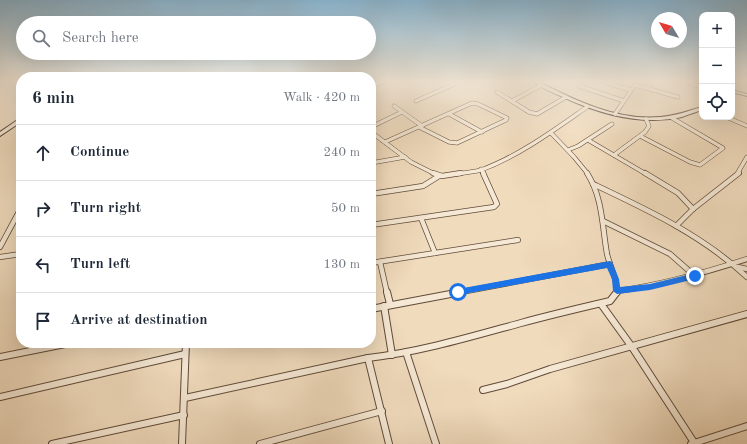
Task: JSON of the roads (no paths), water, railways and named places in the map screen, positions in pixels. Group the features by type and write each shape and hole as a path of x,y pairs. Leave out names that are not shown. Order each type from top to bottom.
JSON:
{"street":[{"path":"513,102 529,112 537,114 558,102"},
{"path":"576,102 587,107 615,114 646,119 672,118 699,109"},
{"path":"615,114 624,102"},
{"path":"385,142 420,127 449,114 475,103 507,118 506,120 482,132 457,143 453,143 420,127 394,106"},
{"path":"376,136 424,170 439,176 449,176 481,169 518,152 551,133 587,107"},
{"path":"376,125 402,112"},
{"path":"449,114 482,132"},
{"path":"640,136 690,162 700,165 723,148 672,118"},
{"path":"614,155 640,136 649,126 646,119"},
{"path":"0,131 16,120"},
{"path":"733,120 747,126"},
{"path":"0,134 16,123"},
{"path":"568,150 588,140 612,124"},
{"path":"185,398 368,358 392,355 478,336 521,323 601,304 615,297 617,291 615,279 610,264 603,221 593,184 568,150 551,133"},
{"path":"588,140 678,193 693,209"},
{"path":"376,162 405,157"},
{"path":"676,226 693,209 739,173 747,158"},
{"path":"376,224 494,207 497,204 496,199 481,169"},
{"path":"376,193 423,186 439,176"},
{"path":"593,184 705,242 747,277"},
{"path":"0,247 16,217"},
{"path":"421,218 435,253"},
{"path":"603,221 670,254 695,276"},
{"path":"376,262 518,240"},
{"path":"0,257 16,255"},
{"path":"617,291 650,287 695,276 735,266 747,259"},
{"path":"380,262 387,305 392,355"},
{"path":"376,308 610,264"},
{"path":"735,266 747,269"},
{"path":"601,304 632,347 694,444 747,426"},
{"path":"483,390 507,384 550,369 747,314"},
{"path":"0,357 45,348"},
{"path":"182,444 185,398 186,348"},
{"path":"406,352 436,444"},
{"path":"0,397 185,354"},
{"path":"368,358 389,444"},
{"path":"260,444 382,411"},
{"path":"52,444 184,415"}]}
